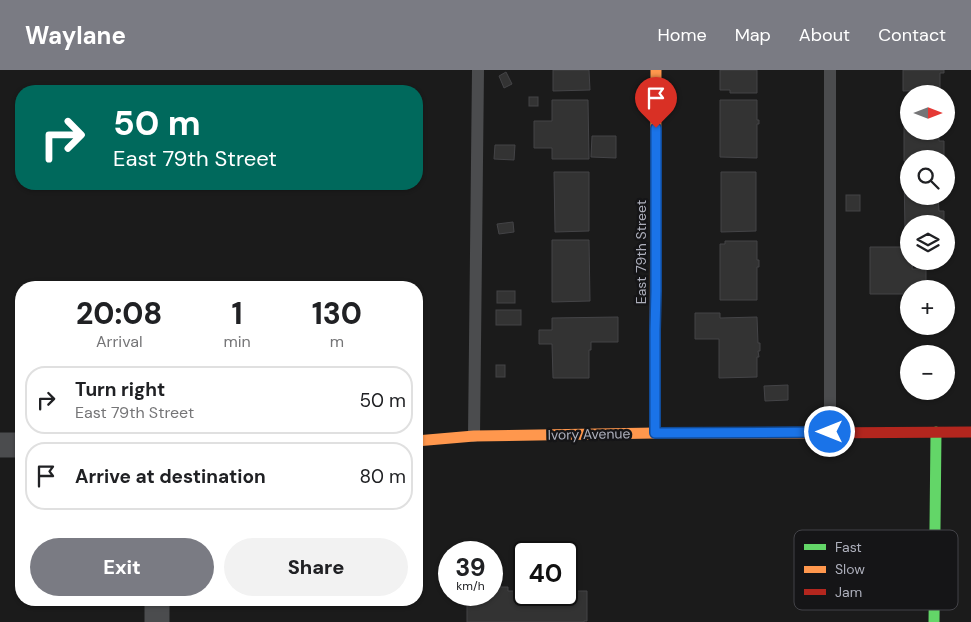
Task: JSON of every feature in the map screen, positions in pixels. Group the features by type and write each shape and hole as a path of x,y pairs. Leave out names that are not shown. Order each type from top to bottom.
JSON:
{"street":[{"name":"East 79th Street","path":"655,433 656,70"},
{"path":"935,530 936,432"},
{"name":"Ivory Avenue","path":"423,440 474,436 655,433 971,432"},
{"path":"0,446 15,445"},
{"path":"157,606 157,622"}],"lane":[{"path":"474,436 478,70"},
{"path":"830,70 830,432"}],"building":[{"path":"553,70 589,70 590,90 553,91"},
{"path":"720,70 757,70 757,93 730,93 730,90 720,90"},
{"path":"903,70 944,70 944,73 940,73 940,85 903,85"},
{"path":"506,72 512,84 504,88 499,76"},
{"path":"529,97 538,97 538,106 529,106"},
{"path":"552,100 588,100 589,159 552,159 552,148 534,148 534,121 552,121"},
{"path":"720,100 757,100 757,120 759,120 759,124 757,124 757,158 720,157"},
{"path":"592,136 616,136 616,158 591,157"},
{"path":"904,140 944,141 944,150 904,150"},
{"path":"495,145 515,145 514,160 494,159"},
{"path":"554,172 589,172 589,231 555,232"},
{"path":"721,172 756,172 756,231 721,232"},
{"path":"846,195 860,195 860,211 846,211"},
{"path":"905,205 939,205 939,211 944,211 944,215 905,215"},
{"path":"513,222 514,232 499,234 497,224"},
{"path":"552,240 589,240 590,301 552,302"},
{"path":"725,241 757,241 759,267 757,267 757,300 720,300 720,244 725,244"},
{"path":"870,247 900,247 900,270 926,270 926,280 900,280 900,294 870,294"},
{"path":"497,291 515,291 515,303 497,303"},
{"path":"496,310 521,310 521,325 496,325"},
{"path":"695,313 720,313 720,318 757,317 760,351 758,351 759,357 757,357 757,377 719,378 719,339 695,339"},
{"path":"618,317 618,342 591,342 591,350 589,350 589,378 553,378 552,344 539,344 539,330 552,330 552,318"},
{"path":"496,365 505,365 505,377 496,377"},
{"path":"788,385 788,400 765,401 764,386"},
{"path":"503,587 508,587 508,591 513,591 513,606 578,606 578,591 587,591 587,621 584,622 467,622 467,606 503,606"}],"traffic: fast":[{"path":"935,530 936,432"},
{"path":"934,610 934,622"}],"traffic: slow":[{"path":"655,433 656,70"},
{"path":"423,440 474,436 811,433"}],"traffic: jam":[{"path":"811,433 971,432"}],"route":[{"path":"656,128 655,433 830,432"}]}
